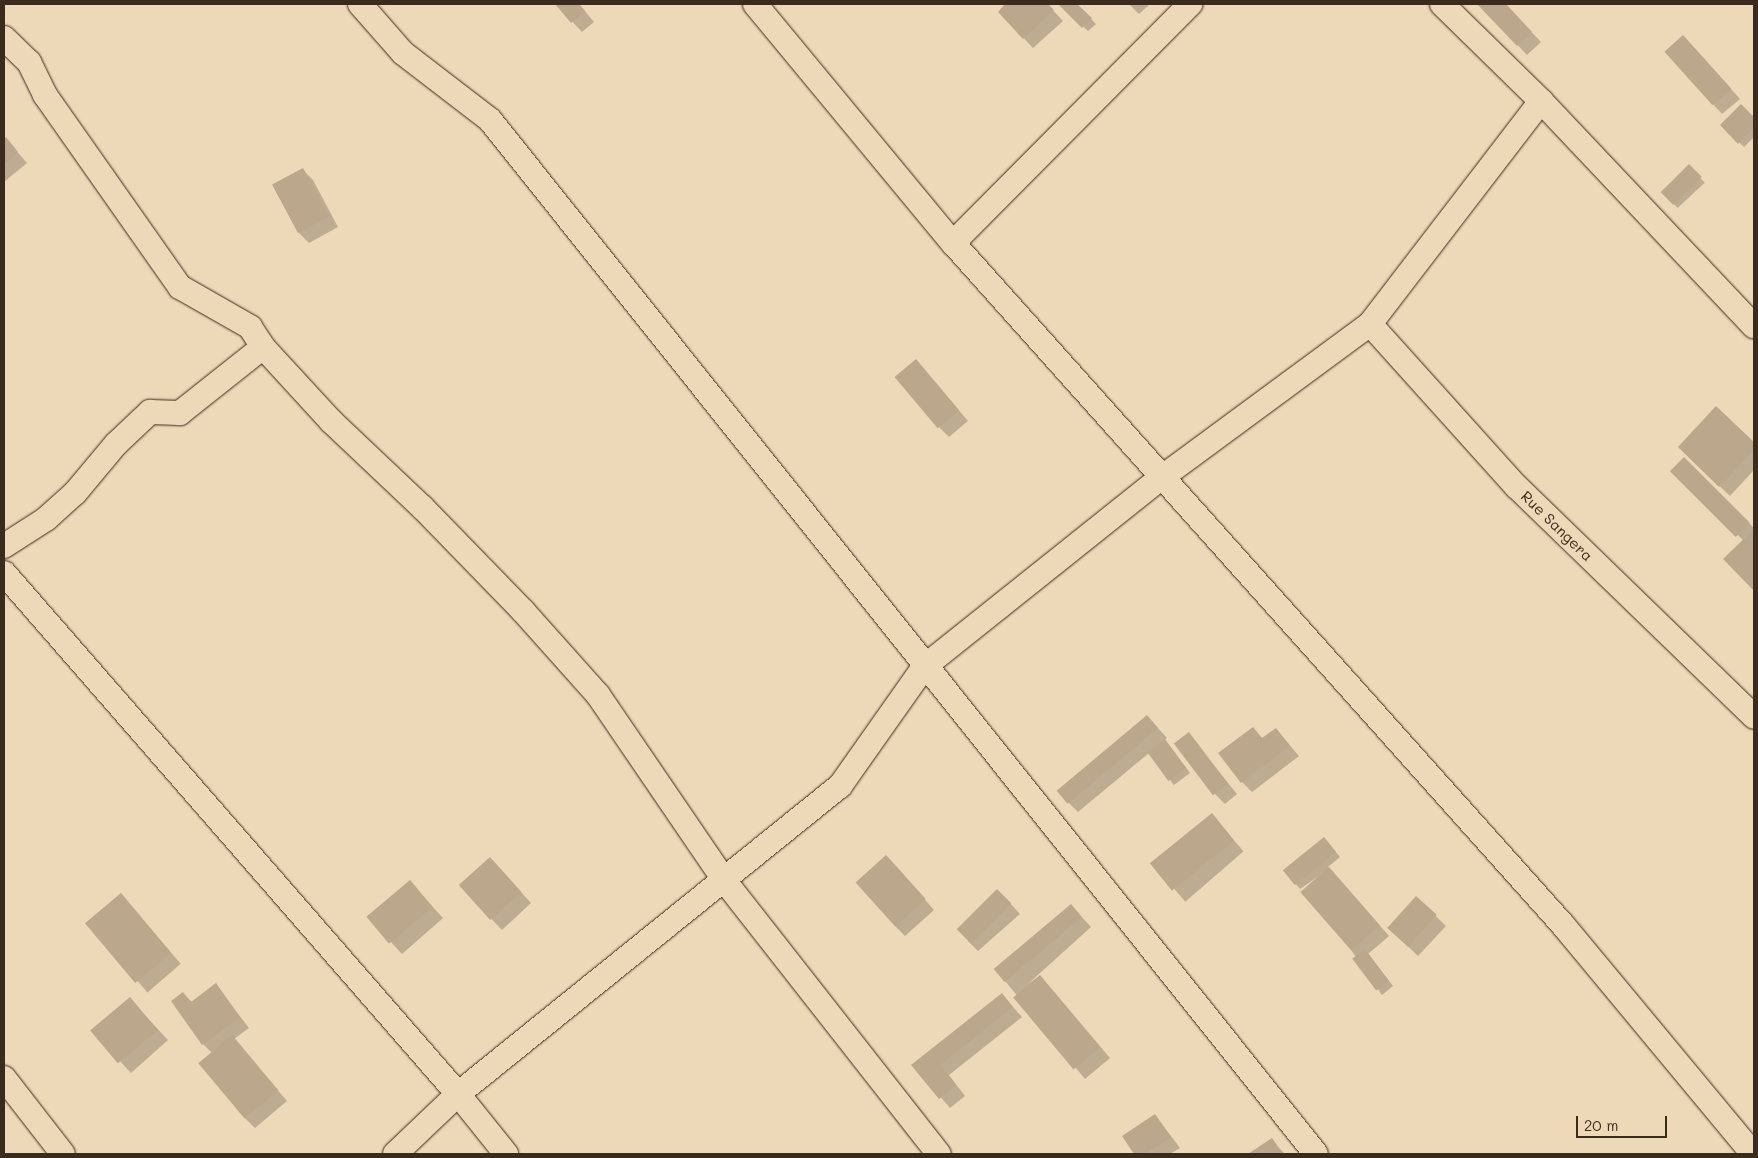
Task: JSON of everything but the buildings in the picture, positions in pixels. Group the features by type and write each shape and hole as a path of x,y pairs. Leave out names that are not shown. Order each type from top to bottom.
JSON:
{"street":[{"path":"360,4 403,53 490,120 924,667 1316,1154"},
{"path":"755,4 953,243 1161,478 1563,925 1753,1154"},
{"path":"953,243 1190,4"},
{"path":"1442,4 1541,101 1752,319"},
{"path":"4,38 29,62 45,95 180,287 250,327 263,347 332,422 422,507 523,612 598,695 724,880 939,1154"},
{"path":"395,1154 458,1094 840,786 924,667 1161,478 1370,324 1541,101"},
{"name":"Rue Sangera","path":"1370,324 1517,487 1754,717"},
{"path":"4,546 46,519 76,494 116,444 150,412 180,413 263,347"},
{"path":"4,573 458,1094 506,1154"},
{"path":"4,1078 63,1154"}]}
